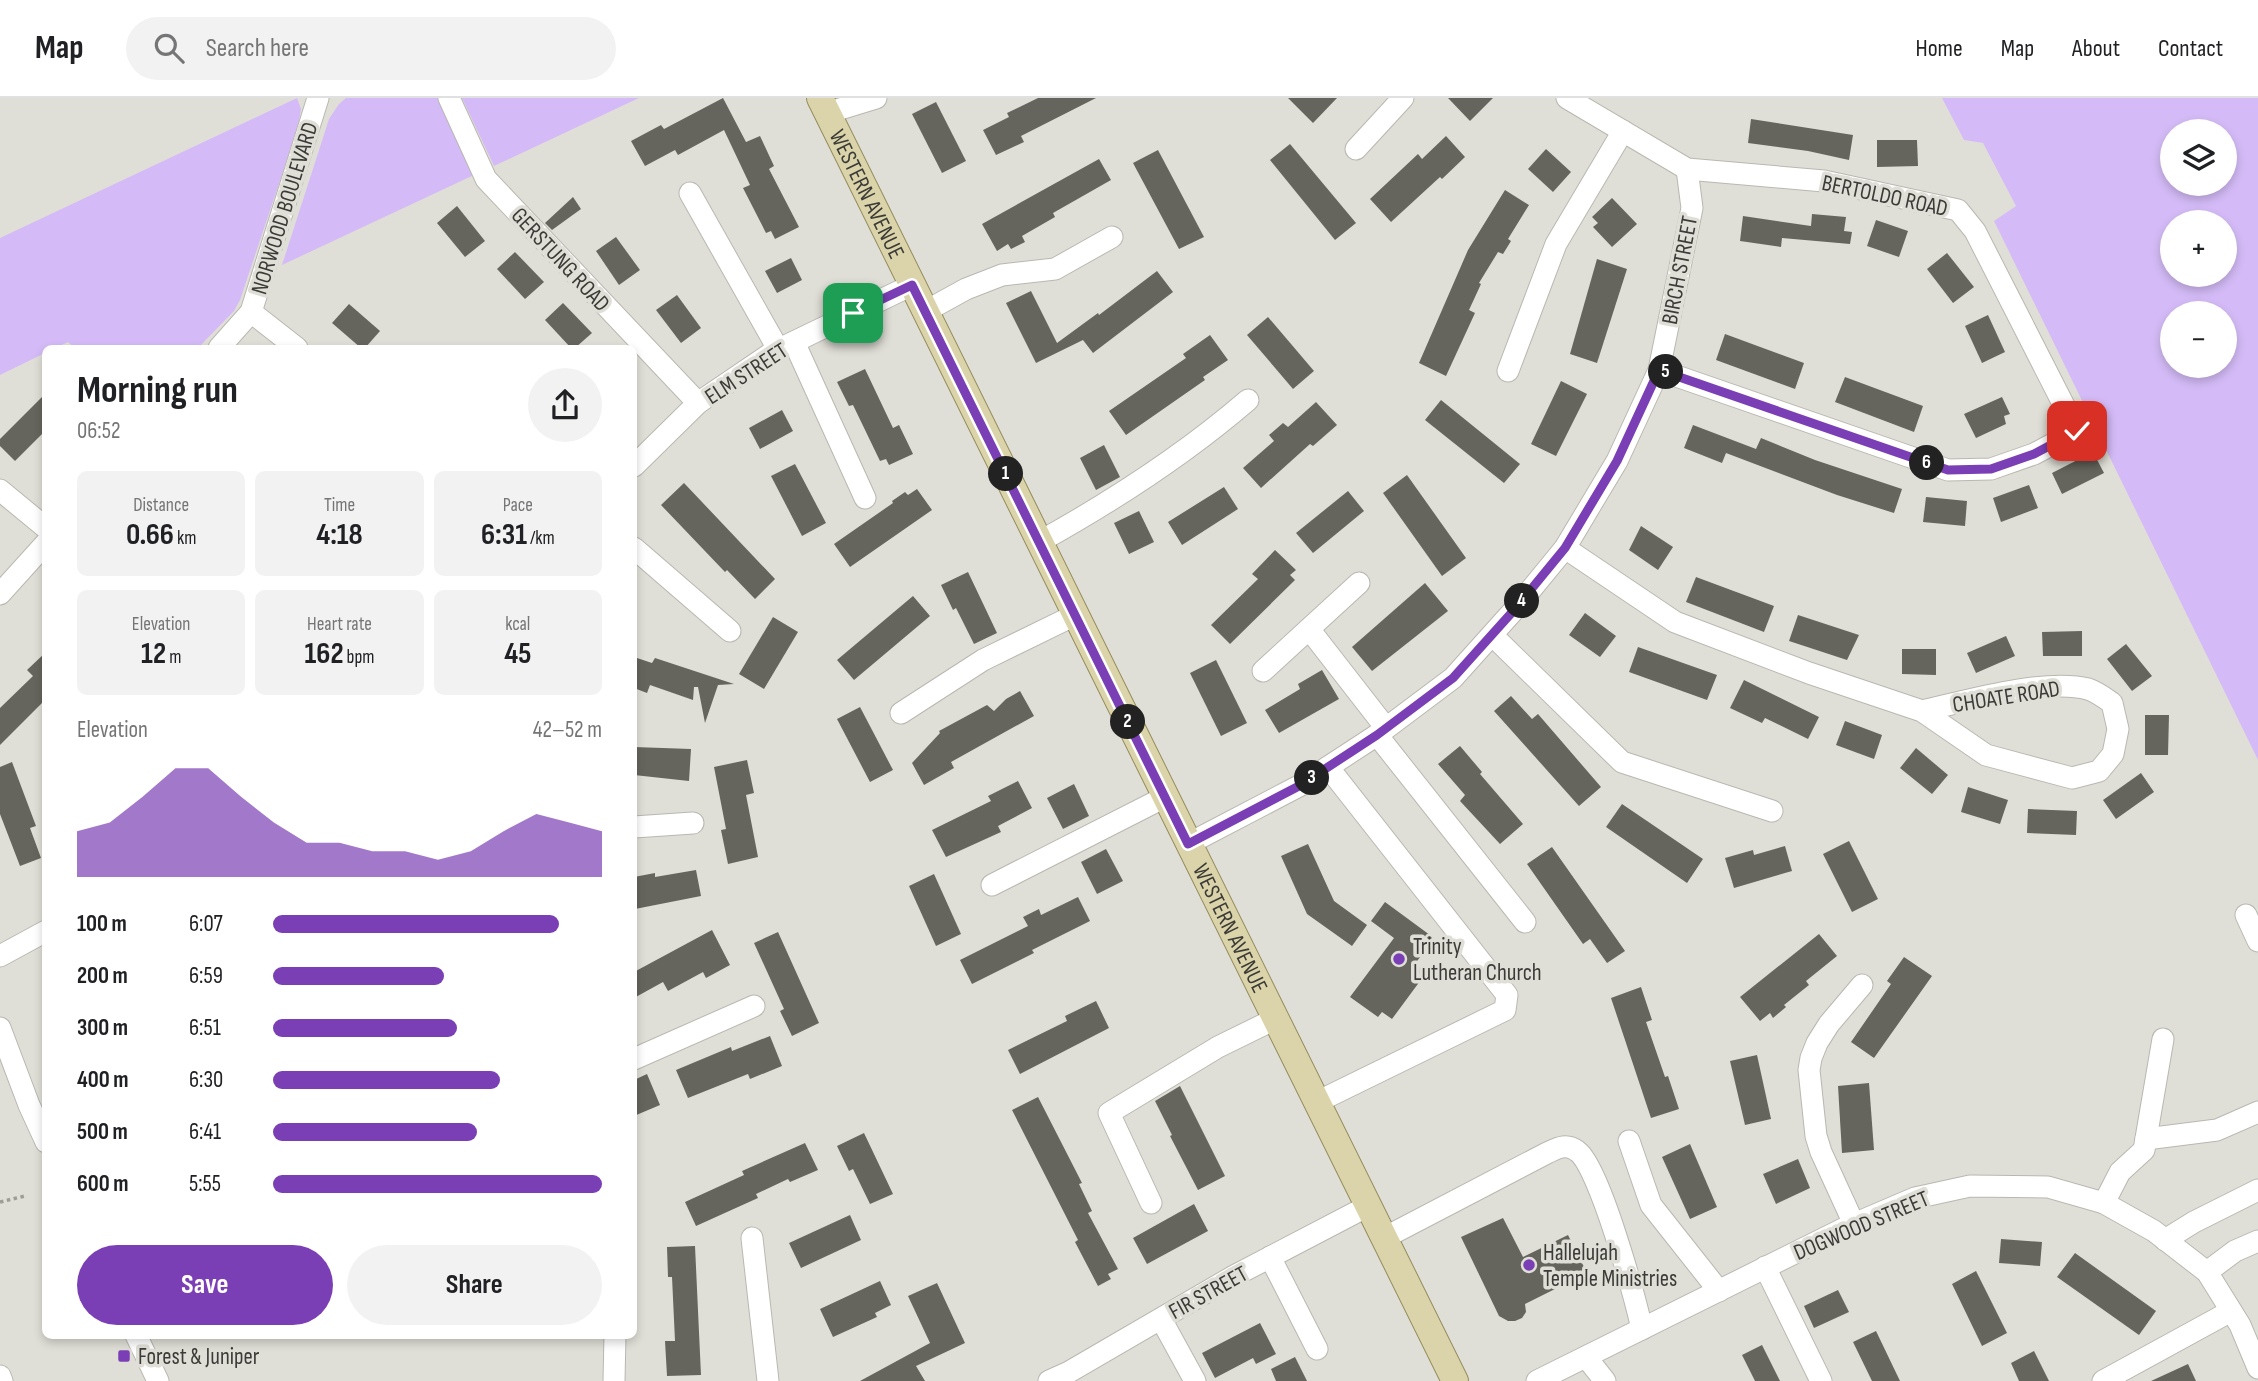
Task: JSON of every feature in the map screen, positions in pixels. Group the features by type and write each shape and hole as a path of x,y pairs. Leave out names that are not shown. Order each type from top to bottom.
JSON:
{"main road":[{"name":"WESTERN AVENUE","path":"823,106 1455,1381"}],"street":[{"name":"NORWOOD BOULEVARD","path":"222,345 251,312 318,98"},
{"name":"GERSTUNG ROAD","path":"449,98 486,179 698,403"},
{"path":"823,106 876,98"},
{"path":"1356,149 1403,98"},
{"path":"1567,98 1686,169"},
{"path":"1508,371 1556,244 1623,131"},
{"name":"BIRCH STREET","path":"1188,844 1299,786 1381,732 1453,678 1565,548 1617,461 1659,370 1692,208 1686,169"},
{"name":"BERTOLDO ROAD","path":"1659,370 1948,470 1991,469 2034,454 2077,431 1975,231 1958,210 1824,181 1686,169"},
{"path":"691,192 786,346 865,498"},
{"path":"926,311 966,289 1002,275 1055,269 1112,237"},
{"name":"ELM STREET","path":"637,463 698,403 786,346 912,285"},
{"path":"251,312 293,345"},
{"path":"1039,542 1098,509 1152,474 1210,433 1248,400"},
{"path":"0,490 42,525"},
{"path":"0,594 42,547"},
{"name":"CHOATE ROAD","path":"1565,548 1675,622 1809,673 1922,711 1986,755 2072,778 2099,771 2113,754 2118,729 2112,703 2092,690 2066,685 1997,694 1922,711"},
{"path":"637,551 730,631"},
{"path":"1263,671 1359,583"},
{"path":"901,713 983,660 1075,615"},
{"path":"1309,629 1381,732 1525,922"},
{"path":"1492,635 1622,762 1772,811"},
{"path":"1317,1102 1505,1010 1507,995 1328,767"},
{"path":"992,885 1165,797"},
{"path":"637,827 693,823"},
{"path":"2246,915 2258,941"},
{"path":"0,956 42,933"},
{"path":"1854,1224 1816,1136 1809,1070 1817,1042 1862,985"},
{"path":"637,1058 754,1006"},
{"path":"1150,1203 1109,1113 1218,1047 1275,1019"},
{"path":"0,1028 42,1133"},
{"path":"2104,1203 2120,1172 2144,1150 2163,1039"},
{"path":"2146,1139 2217,1130 2258,1112"},
{"path":"1629,1141 1651,1205 1719,1291"},
{"path":"1384,1238 1547,1153 1563,1146 1574,1149 1590,1165 1625,1267 1642,1329"},
{"name":"DOGWOOD STREET","path":"1537,1381 1854,1224 1915,1198 1970,1186 2048,1187 2104,1203 2165,1240 2207,1272 2239,1325 2258,1368"},
{"path":"2165,1240 2194,1222 2258,1190"},
{"name":"FIR STREET","path":"1049,1381 1270,1257 1368,1206"},
{"path":"752,1238 768,1381"},
{"path":"2207,1272 2235,1251 2258,1241"},
{"path":"1270,1257 1317,1349"},
{"path":"1765,1268 1821,1381"},
{"path":"2103,1381 2231,1311"},
{"path":"1161,1319 1195,1381"},
{"path":"138,1339 158,1381"},
{"path":"614,1381 615,1339"},
{"path":"1586,1357 1605,1381"},
{"path":"0,1376 2,1381"}],"path":[{"path":"0,1202 25,1196"}],"shaded area":[{"path":"297,98 301,109 298,127 240,300 234,311 201,345 72,345 68,342 62,345 42,345 42,354 0,375 0,238"},
{"path":"346,98 439,98 474,175 282,265 329,119"},
{"path":"462,98 639,98 494,166"},
{"path":"1942,98 2258,98 2258,760 1994,221 2016,206 1983,143 1964,140"}],"building":[{"path":"723,98 746,142 760,136 774,166 769,169 799,227 775,239 771,231 766,233 743,188 750,185 724,130 678,155 675,150 645,166 631,141 661,125 664,129"},
{"path":"1038,98 1096,98 1021,136 1024,142 996,155 983,130 1009,117 1007,113"},
{"path":"1288,98 1337,98 1313,123"},
{"path":"1448,98 1493,98 1470,121"},
{"path":"936,102 966,161 942,173 912,114"},
{"path":"1751,119 1853,135 1849,160 1748,143"},
{"path":"1446,136 1465,157 1391,222 1370,199 1418,154 1422,159"},
{"path":"1877,140 1917,140 1918,166 1877,167"},
{"path":"1290,144 1356,223 1335,240 1270,160"},
{"path":"1546,149 1571,172 1553,192 1528,169"},
{"path":"1158,150 1204,237 1179,249 1133,163"},
{"path":"1099,159 1111,180 1053,213 1055,217 1022,236 1025,242 1011,249 1008,244 997,251 982,224"},
{"path":"1505,190 1529,205 1508,239 1511,241 1503,254 1498,252 1479,283 1481,284 1469,310 1475,313 1446,376 1419,363 1468,250"},
{"path":"573,197 581,209 552,230 545,223"},
{"path":"1612,198 1637,224 1612,247 1593,227 1598,223 1592,217"},
{"path":"457,206 485,241 465,257 437,223"},
{"path":"1812,214 1846,217 1844,231 1852,232 1850,244 1782,238 1781,247 1740,241 1743,216 1811,226"},
{"path":"1876,220 1908,231 1899,257 1867,246"},
{"path":"616,237 640,270 619,285 596,251"},
{"path":"515,252 544,282 525,299 497,269"},
{"path":"1947,253 1974,287 1953,303 1927,269"},
{"path":"791,258 802,280 777,293 765,271"},
{"path":"1597,259 1627,269 1597,363 1570,354"},
{"path":"1157,271 1173,292 1093,353 1083,340 1036,363 1006,303 1031,291 1057,343"},
{"path":"677,295 701,328 681,343 656,310"},
{"path":"563,303 592,333 578,345 568,345 545,320"},
{"path":"349,304 380,331 368,345 358,345 332,323"},
{"path":"1988,315 2005,352 1982,363 1965,326"},
{"path":"1268,317 1314,371 1293,389 1247,335"},
{"path":"1725,334 1804,363 1795,389 1716,360"},
{"path":"1210,335 1228,360 1203,377 1205,380 1126,435 1109,411 1186,358 1183,354"},
{"path":"865,369 893,428 899,425 913,454 889,465 886,459 880,461 853,405 849,406 837,382"},
{"path":"1845,377 1923,406 1914,432 1835,402"},
{"path":"1561,381 1587,394 1556,456 1531,444"},
{"path":"42,397 42,434 15,461 0,446 0,439"},
{"path":"2002,397 2010,414 2004,416 2006,424 1976,438 1964,414"},
{"path":"1441,400 1520,464 1504,483 1425,420"},
{"path":"1316,402 1337,425 1313,446 1310,444 1261,488 1243,468 1274,441 1269,435 1283,423 1288,427"},
{"path":"782,410 793,431 760,449 749,428"},
{"path":"1693,425 1756,449 1761,438 1815,460 1902,489 1894,513 1837,495 1726,453 1722,463 1684,448"},
{"path":"1104,445 1120,477 1096,490 1080,458"},
{"path":"2093,452 2104,473 2062,494 2052,473"},
{"path":"795,464 826,523 802,536 771,476"},
{"path":"1407,475 1466,558 1442,576 1383,493"},
{"path":"684,483 775,579 755,599 727,570 725,572 661,505"},
{"path":"2029,485 2038,508 2001,522 1993,498"},
{"path":"1224,487 1238,509 1182,545 1168,522"},
{"path":"917,489 932,510 850,567 834,544 905,492 908,495"},
{"path":"1348,491 1364,511 1313,553 1296,533"},
{"path":"1926,497 1967,501 1965,526 1923,522"},
{"path":"1139,511 1154,542 1129,554 1114,523"},
{"path":"1641,526 1673,547 1658,570 1629,550"},
{"path":"1275,550 1296,570 1290,575 1295,580 1230,644 1211,625 1258,579 1252,574"},
{"path":"968,572 997,633 974,644 941,585"},
{"path":"1696,577 1774,606 1764,632 1686,602"},
{"path":"1425,583 1448,611 1372,671 1352,647"},
{"path":"913,596 930,616 854,680 837,660"},
{"path":"1585,613 1616,636 1600,657 1569,635"},
{"path":"1798,615 1859,635 1847,660 1789,641"},
{"path":"773,617 798,632 764,689 739,674"},
{"path":"2082,631 2082,656 2043,656 2042,632"},
{"path":"2006,636 2015,656 1976,673 1967,653"},
{"path":"2126,644 2152,676 2132,691 2107,659"},
{"path":"1638,647 1717,675 1707,700 1629,672"},
{"path":"1902,649 1936,649 1936,675 1902,674"},
{"path":"42,656 42,703 0,745 0,708 33,676 27,670"},
{"path":"637,658 652,663 655,658 734,684 718,685 705,723 698,687 694,687 693,700 650,685 647,693 637,689"},
{"path":"1216,660 1247,723 1221,736 1190,673"},
{"path":"1322,670 1339,699 1279,733 1265,710 1300,689 1298,684"},
{"path":"1744,680 1819,717 1808,739 1765,718 1762,723 1730,708"},
{"path":"1020,691 1034,716 951,762 954,768 924,785 912,763 939,731 987,705 994,711 1006,699"},
{"path":"1511,696 1532,719 1538,714 1601,787 1579,806 1494,711"},
{"path":"860,707 893,770 870,782 837,719"},
{"path":"2145,715 2169,715 2168,755 2145,755"},
{"path":"1845,721 1882,735 1874,759 1836,745"},
{"path":"1460,746 1523,824 1500,844 1460,801 1465,795 1438,764"},
{"path":"637,747 691,749 689,781 637,775"},
{"path":"1916,748 1948,775 1932,794 1900,768"},
{"path":"747,760 754,793 746,795 758,857 728,864 721,830 726,829 714,767"},
{"path":"12,762 36,826 30,828 41,858 20,866 0,814 0,767"},
{"path":"2141,773 2154,792 2116,819 2103,800"},
{"path":"1018,781 1032,808 998,826 1001,832 946,857 932,830 991,801 988,796"},
{"path":"1074,784 1089,816 1063,829 1047,798"},
{"path":"1968,787 2008,800 2000,824 1961,812"},
{"path":"1622,804 1703,859 1687,883 1606,827"},
{"path":"2028,809 2077,811 2076,835 2027,833"},
{"path":"1849,841 1878,899 1852,912 1823,854"},
{"path":"1308,844 1334,901 1367,925 1352,946 1307,914 1281,856"},
{"path":"1785,846 1792,871 1734,888 1725,858 1753,850 1754,855"},
{"path":"1552,847 1625,951 1607,963 1590,939 1583,944 1527,864"},
{"path":"1106,849 1123,881 1097,894 1081,862"},
{"path":"696,870 701,896 637,909 637,876 655,873 655,877"},
{"path":"934,874 961,934 936,946 909,886"},
{"path":"1078,897 1090,921 972,984 960,960 1028,926 1023,917 1039,909 1041,915"},
{"name":"Trinity Lutheran Church","path":"1385,902 1434,938 1415,964 1426,973 1392,1019 1382,1012 1378,1017 1350,997 1394,938 1371,921"},
{"path":"712,930 730,965 706,978 703,972 668,991 663,982 637,996 637,970"},
{"path":"778,932 819,1023 792,1036 780,1011 784,1009 754,943"},
{"path":"1819,934 1837,956 1806,981 1809,985 1784,1005 1786,1007 1773,1018 1770,1013 1760,1021 1740,997"},
{"path":"1904,957 1932,976 1874,1058 1851,1042 1891,984 1887,981"},
{"path":"1641,987 1652,1020 1646,1022 1679,1109 1651,1118 1611,998"},
{"path":"1096,1001 1109,1028 1020,1074 1008,1050 1067,1021 1065,1016"},
{"path":"770,1036 782,1066 750,1079 748,1074 688,1098 676,1070 731,1047 732,1051"},
{"path":"1757,1055 1771,1119 1745,1125 1730,1061"},
{"path":"647,1074 660,1105 637,1115 637,1079"},
{"path":"1869,1083 1874,1150 1842,1153 1838,1086"},
{"path":"1180,1086 1225,1176 1198,1190 1155,1101"},
{"path":"1038,1097 1082,1183 1079,1184 1092,1211 1088,1213 1118,1269 1108,1274 1111,1279 1098,1286 1075,1242 1078,1240 1012,1110"},
{"path":"864,1133 893,1194 870,1204 853,1169 849,1171 837,1146"},
{"path":"805,1143 818,1170 790,1182 788,1179 756,1194 758,1198 696,1226 685,1202 744,1175 742,1171"},
{"path":"1690,1144 1717,1207 1690,1219 1662,1157"},
{"path":"1798,1159 1810,1188 1776,1204 1763,1174"},
{"path":"1194,1204 1208,1231 1147,1264 1133,1238"},
{"path":"850,1215 861,1240 801,1268 789,1243"},
{"name":"Hallelujah Temple Ministries","path":"1503,1218 1523,1257 1568,1235 1587,1273 1525,1304 1526,1312 1522,1318 1515,1321 1499,1316 1461,1237"},
{"path":"2001,1239 2042,1242 2040,1266 1999,1263"},
{"path":"695,1246 701,1375 667,1376 665,1341 675,1341 672,1277 668,1277 667,1247"},
{"path":"2075,1253 2156,1311 2139,1335 2057,1277"},
{"path":"1976,1271 2007,1333 1982,1346 1952,1284"},
{"path":"880,1281 891,1305 875,1313 877,1317 833,1337 820,1309"},
{"path":"937,1283 965,1343 916,1366 925,1381 860,1381 930,1343 908,1296"},
{"path":"1838,1290 1849,1312 1814,1328 1804,1306"},
{"path":"1260,1323 1276,1354 1256,1364 1253,1358 1215,1378 1202,1353"},
{"path":"1876,1331 1900,1381 1872,1381 1853,1342"},
{"path":"1762,1345 1780,1381 1755,1381 1742,1355"},
{"path":"2034,1351 2049,1381 2019,1381 2011,1363"},
{"path":"1295,1357 1307,1381 1276,1381 1271,1369"},
{"path":"2188,1364 2196,1381 2151,1381"}],"place":[{"name":"Trinity Lutheran Church","path":"1399,959"},
{"name":"Hallelujah Temple Ministries","path":"1529,1265"},
{"name":"Forest & Juniper","path":"124,1356"}],"route":[{"path":"853,313 912,285 1188,844 1299,786 1377,735 1453,678 1565,548 1617,461 1659,370 1948,470 1991,469 2034,454 2077,431"}]}
